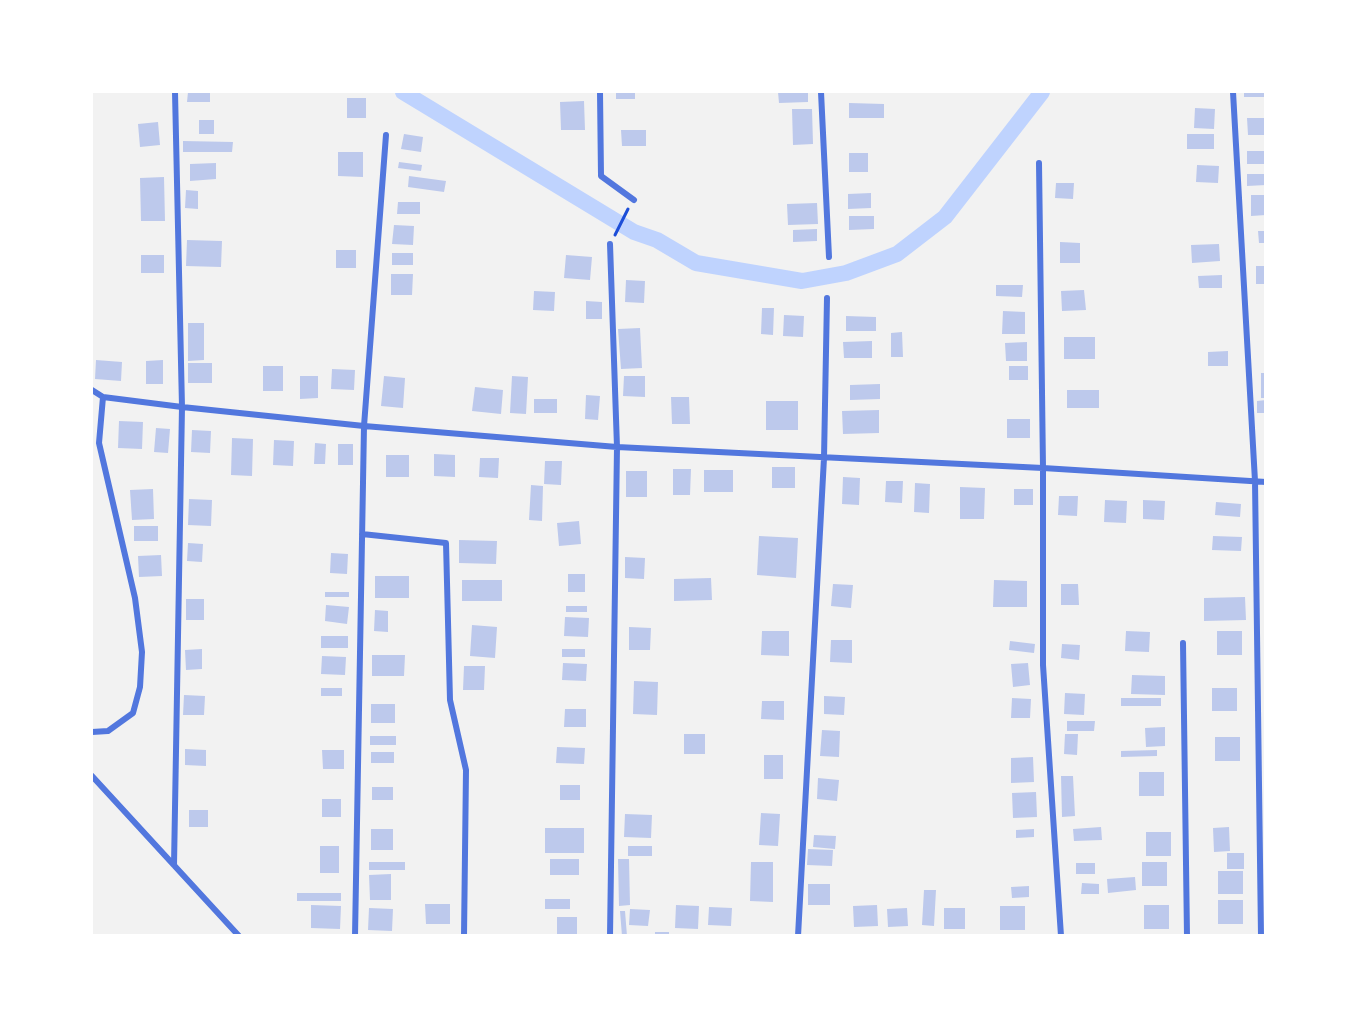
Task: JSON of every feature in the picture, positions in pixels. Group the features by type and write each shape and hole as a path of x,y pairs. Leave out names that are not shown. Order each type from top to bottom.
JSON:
{"street":[{"path":"174,865 182,407 175,92"},
{"path":"600,92 601,176 634,200"},
{"path":"821,92 830,257"},
{"path":"1233,92 1255,481 1262,936"},
{"path":"355,936 364,426 386,135"},
{"path":"1039,163 1044,468 1043,665 1061,936"},
{"path":"610,243 617,447 610,936"},
{"path":"798,936 824,458 827,298"},
{"path":"92,390 103,397 182,407 364,426 617,447 1044,468 1266,482"},
{"path":"92,732 108,731 133,713 140,687 142,652 135,598 99,443 103,397"},
{"path":"362,534 446,543 450,700 466,770 464,936"},
{"path":"1183,644 1187,936"},
{"path":"92,776 239,936"}],"path":[{"path":"610,243 634,200"}],"building":[{"path":"188,92 210,92 210,102 187,102"},
{"path":"616,92 635,92 635,99 616,99"},
{"path":"778,92 808,92 808,102 779,103"},
{"path":"1244,92 1264,92 1264,97 1244,97"},
{"path":"347,98 366,98 366,118 347,118"},
{"path":"584,101 585,130 561,130 560,102"},
{"path":"849,103 884,104 884,118 849,118"},
{"path":"1195,108 1215,109 1214,129 1194,128"},
{"path":"792,109 812,109 813,144 793,145"},
{"path":"1247,118 1266,118 1266,135 1248,135"},
{"path":"199,120 214,120 214,134 199,134"},
{"path":"158,122 160,145 140,147 138,124"},
{"path":"621,130 646,130 646,146 622,146"},
{"path":"404,134 423,137 421,152 401,149"},
{"path":"1187,134 1214,134 1214,149 1187,149"},
{"path":"183,141 233,142 232,152 183,152"},
{"path":"1247,151 1266,151 1266,164 1247,164"},
{"path":"338,152 363,152 363,177 338,176"},
{"path":"849,153 868,153 868,172 849,172"},
{"path":"399,162 422,165 421,171 398,168"},
{"path":"216,163 216,179 190,181 190,164"},
{"path":"1197,165 1219,166 1218,183 1196,182"},
{"path":"1247,174 1266,174 1266,185 1247,186"},
{"path":"409,176 446,181 444,192 408,187"},
{"path":"164,177 165,221 141,221 140,178"},
{"path":"1056,183 1074,183 1073,199 1055,198"},
{"path":"186,190 198,191 198,209 185,208"},
{"path":"871,193 871,208 848,209 848,194"},
{"path":"1251,195 1266,195 1266,215 1251,216"},
{"path":"398,202 420,202 420,214 397,214"},
{"path":"817,203 818,224 788,225 787,204"},
{"path":"849,216 874,216 874,229 849,230"},
{"path":"394,225 414,226 413,245 392,244"},
{"path":"817,229 817,241 793,242 793,230"},
{"path":"1258,231 1266,231 1266,243 1259,243"},
{"path":"187,240 222,241 221,267 186,266"},
{"path":"1060,242 1080,243 1080,263 1060,263"},
{"path":"1219,244 1220,261 1192,263 1191,245"},
{"path":"336,250 356,250 356,268 336,268"},
{"path":"392,253 413,253 413,265 392,265"},
{"path":"141,255 164,255 164,273 141,273"},
{"path":"566,255 592,257 590,280 564,278"},
{"path":"1256,266 1266,266 1266,284 1256,284"},
{"path":"391,274 413,274 412,295 391,295"},
{"path":"1222,275 1222,288 1199,288 1198,276"},
{"path":"626,280 645,281 644,303 625,302"},
{"path":"996,285 1023,285 1022,297 996,296"},
{"path":"1084,290 1086,310 1062,311 1061,291"},
{"path":"534,291 555,292 554,311 533,310"},
{"path":"586,301 602,302 602,319 586,319"},
{"path":"762,308 774,308 773,335 761,334"},
{"path":"1003,311 1025,312 1025,334 1002,334"},
{"path":"784,315 804,316 803,337 783,336"},
{"path":"846,316 876,317 876,331 846,331"},
{"path":"188,323 204,323 204,360 188,361"},
{"path":"640,328 642,368 621,369 618,329"},
{"path":"902,332 903,357 891,357 891,333"},
{"path":"1064,337 1095,337 1095,359 1064,359"},
{"path":"872,341 872,358 844,358 843,342"},
{"path":"1027,342 1027,361 1006,361 1005,343"},
{"path":"1228,351 1228,366 1208,366 1208,352"},
{"path":"96,360 122,362 121,381 95,379"},
{"path":"163,360 163,384 146,384 146,361"},
{"path":"188,363 212,363 212,383 188,383"},
{"path":"263,366 283,366 283,391 263,391"},
{"path":"1009,366 1028,366 1028,380 1009,380"},
{"path":"332,369 355,370 354,390 331,389"},
{"path":"1261,373 1266,373 1266,398 1261,398"},
{"path":"300,376 318,376 318,398 300,399"},
{"path":"384,376 405,378 403,408 381,406"},
{"path":"512,376 528,377 526,414 510,413"},
{"path":"624,376 645,376 645,397 623,396"},
{"path":"880,384 880,399 850,400 850,385"},
{"path":"475,387 503,390 501,414 472,411"},
{"path":"1067,390 1099,390 1099,408 1067,408"},
{"path":"586,395 600,396 598,420 585,419"},
{"path":"671,397 689,397 690,424 672,424"},
{"path":"534,399 557,399 557,413 534,413"},
{"path":"1266,400 1266,413 1257,413 1257,401"},
{"path":"766,401 798,401 798,430 766,430"},
{"path":"879,410 879,433 843,434 842,411"},
{"path":"1007,419 1030,419 1030,438 1007,438"},
{"path":"119,421 143,422 142,449 118,448"},
{"path":"156,428 170,429 168,453 154,452"},
{"path":"192,430 211,431 210,453 191,452"},
{"path":"232,438 253,439 252,476 231,475"},
{"path":"274,440 294,441 293,466 273,465"},
{"path":"315,443 326,444 325,464 314,464"},
{"path":"338,444 353,444 353,465 338,465"},
{"path":"434,454 455,455 455,477 434,476"},
{"path":"386,455 409,455 409,477 386,477"},
{"path":"480,458 499,458 498,478 479,477"},
{"path":"545,461 562,461 561,485 544,484"},
{"path":"772,467 795,467 795,488 772,488"},
{"path":"673,469 691,469 690,495 673,495"},
{"path":"704,470 733,470 733,492 704,492"},
{"path":"626,471 647,471 647,497 626,497"},
{"path":"843,477 860,478 859,505 842,504"},
{"path":"886,481 903,481 902,503 885,502"},
{"path":"915,483 930,484 929,513 914,512"},
{"path":"531,485 543,486 542,521 529,520"},
{"path":"960,487 985,488 984,519 960,519"},
{"path":"153,489 154,519 132,520 130,490"},
{"path":"1014,489 1033,489 1033,505 1014,505"},
{"path":"1059,496 1078,496 1077,516 1058,515"},
{"path":"189,499 212,500 211,526 188,525"},
{"path":"1105,500 1127,501 1126,523 1104,522"},
{"path":"1143,500 1165,501 1164,520 1143,519"},
{"path":"1216,502 1241,504 1240,517 1215,515"},
{"path":"579,521 581,544 559,546 557,523"},
{"path":"134,526 158,526 158,541 134,541"},
{"path":"759,536 798,538 796,578 757,575"},
{"path":"1213,536 1242,537 1241,551 1212,550"},
{"path":"459,540 497,541 496,564 459,563"},
{"path":"188,543 203,544 202,562 187,561"},
{"path":"331,553 348,554 347,574 330,573"},
{"path":"161,555 162,576 139,577 138,556"},
{"path":"625,557 645,558 644,579 625,578"},
{"path":"568,574 585,574 585,592 568,592"},
{"path":"375,576 409,576 409,598 375,598"},
{"path":"711,578 712,600 674,601 674,579"},
{"path":"462,580 502,580 502,601 462,601"},
{"path":"994,580 1027,581 1027,607 993,607"},
{"path":"833,584 853,585 851,608 831,606"},
{"path":"1061,584 1078,584 1079,605 1061,605"},
{"path":"325,592 349,592 349,597 325,597"},
{"path":"1245,597 1246,620 1204,621 1204,598"},
{"path":"186,599 204,599 204,620 186,620"},
{"path":"326,605 349,607 347,624 325,621"},
{"path":"566,606 587,606 587,612 566,612"},
{"path":"375,610 388,611 388,632 374,631"},
{"path":"565,617 589,618 588,637 564,636"},
{"path":"472,625 497,627 495,658 470,656"},
{"path":"629,627 651,628 650,650 629,650"},
{"path":"762,631 789,631 789,656 761,655"},
{"path":"1126,631 1150,632 1149,652 1125,651"},
{"path":"1217,631 1242,631 1242,655 1217,655"},
{"path":"321,636 348,636 348,648 321,648"},
{"path":"831,640 852,640 852,663 830,662"},
{"path":"1010,641 1035,644 1034,653 1009,650"},
{"path":"1062,644 1080,645 1079,660 1061,658"},
{"path":"202,649 202,669 186,670 185,650"},
{"path":"562,649 585,649 585,657 562,657"},
{"path":"372,655 405,655 404,676 372,676"},
{"path":"322,656 346,657 345,675 321,674"},
{"path":"563,663 587,664 586,681 562,680"},
{"path":"1028,663 1030,685 1013,687 1011,664"},
{"path":"464,666 485,666 484,690 463,690"},
{"path":"1132,675 1165,676 1165,695 1131,694"},
{"path":"634,681 658,682 657,715 633,714"},
{"path":"321,688 342,688 342,696 321,696"},
{"path":"1212,688 1237,688 1237,711 1212,711"},
{"path":"1065,693 1085,694 1084,715 1064,714"},
{"path":"184,695 205,696 204,715 183,715"},
{"path":"824,696 845,697 844,715 824,714"},
{"path":"1012,698 1031,699 1030,718 1011,718"},
{"path":"1121,698 1161,698 1161,706 1121,706"},
{"path":"762,701 784,701 784,720 761,719"},
{"path":"371,704 395,704 395,723 371,723"},
{"path":"565,709 586,709 586,727 564,727"},
{"path":"1067,721 1095,721 1094,731 1067,731"},
{"path":"1165,727 1165,746 1146,747 1145,728"},
{"path":"822,730 840,731 839,757 820,756"},
{"path":"684,734 705,734 705,754 684,754"},
{"path":"1065,734 1078,734 1077,755 1064,754"},
{"path":"370,736 396,736 396,745 370,745"},
{"path":"1215,737 1240,737 1240,761 1215,761"},
{"path":"557,747 585,748 584,764 556,763"},
{"path":"185,749 206,750 206,766 185,765"},
{"path":"322,750 344,750 344,769 323,769"},
{"path":"1157,750 1157,756 1121,757 1121,751"},
{"path":"371,752 394,752 394,763 371,763"},
{"path":"764,755 783,755 783,779 764,779"},
{"path":"1033,757 1034,782 1011,783 1011,758"},
{"path":"1139,772 1164,772 1164,796 1139,796"},
{"path":"1061,776 1073,776 1075,816 1062,817"},
{"path":"818,778 839,780 837,801 817,799"},
{"path":"560,785 580,785 580,800 560,800"},
{"path":"372,787 393,787 393,800 372,800"},
{"path":"1036,792 1037,817 1013,818 1012,793"},
{"path":"322,799 341,799 341,817 322,817"},
{"path":"189,810 208,810 208,827 189,827"},
{"path":"761,813 780,814 778,846 759,845"},
{"path":"625,814 652,815 651,838 624,837"},
{"path":"1101,827 1102,840 1074,841 1073,829"},
{"path":"1229,827 1230,851 1214,852 1213,828"},
{"path":"545,828 584,828 584,853 545,853"},
{"path":"371,829 393,829 393,850 371,850"},
{"path":"1034,829 1034,837 1016,838 1016,830"},
{"path":"1146,832 1171,832 1171,856 1146,856"},
{"path":"814,835 836,836 835,849 813,847"},
{"path":"320,846 339,846 339,873 320,873"},
{"path":"628,846 652,846 652,856 628,856"},
{"path":"808,849 833,850 832,866 807,865"},
{"path":"1227,853 1244,853 1244,869 1227,869"},
{"path":"550,859 579,859 579,875 550,875"},
{"path":"618,859 629,859 630,905 619,906"},
{"path":"369,862 405,862 405,870 369,870"},
{"path":"751,862 773,862 773,902 750,901"},
{"path":"1142,862 1167,862 1167,886 1142,886"},
{"path":"1076,863 1095,863 1095,874 1076,874"},
{"path":"1218,871 1243,871 1243,894 1218,894"},
{"path":"391,874 391,900 370,900 369,875"},
{"path":"1135,877 1136,890 1108,893 1107,879"},
{"path":"1082,883 1099,884 1099,894 1081,894"},
{"path":"808,884 830,884 830,905 808,905"},
{"path":"1029,886 1029,897 1012,898 1011,887"},
{"path":"924,890 936,890 934,926 922,925"},
{"path":"297,893 341,893 341,901 297,901"},
{"path":"545,899 570,899 570,909 545,909"},
{"path":"1218,900 1243,900 1243,924 1218,924"},
{"path":"425,904 450,904 450,924 426,924"},
{"path":"311,905 341,906 340,929 311,928"},
{"path":"676,905 699,906 698,929 675,928"},
{"path":"877,905 878,926 854,927 853,906"},
{"path":"1144,905 1169,905 1169,929 1144,929"},
{"path":"1000,906 1025,906 1025,930 1000,930"},
{"path":"709,907 732,908 731,926 708,925"},
{"path":"369,908 393,909 392,931 368,930"},
{"path":"907,908 908,926 888,927 887,909"},
{"path":"944,908 965,908 965,929 944,929"},
{"path":"630,909 650,910 648,926 629,925"},
{"path":"620,911 625,911 627,936 622,936"},
{"path":"557,917 577,917 577,935 557,935"},
{"path":"655,932 669,932 669,936 655,936"}],"waterway":[{"path":"403,92 634,232 657,240 696,263 802,281 846,273 897,254 945,217 1042,92"}]}
